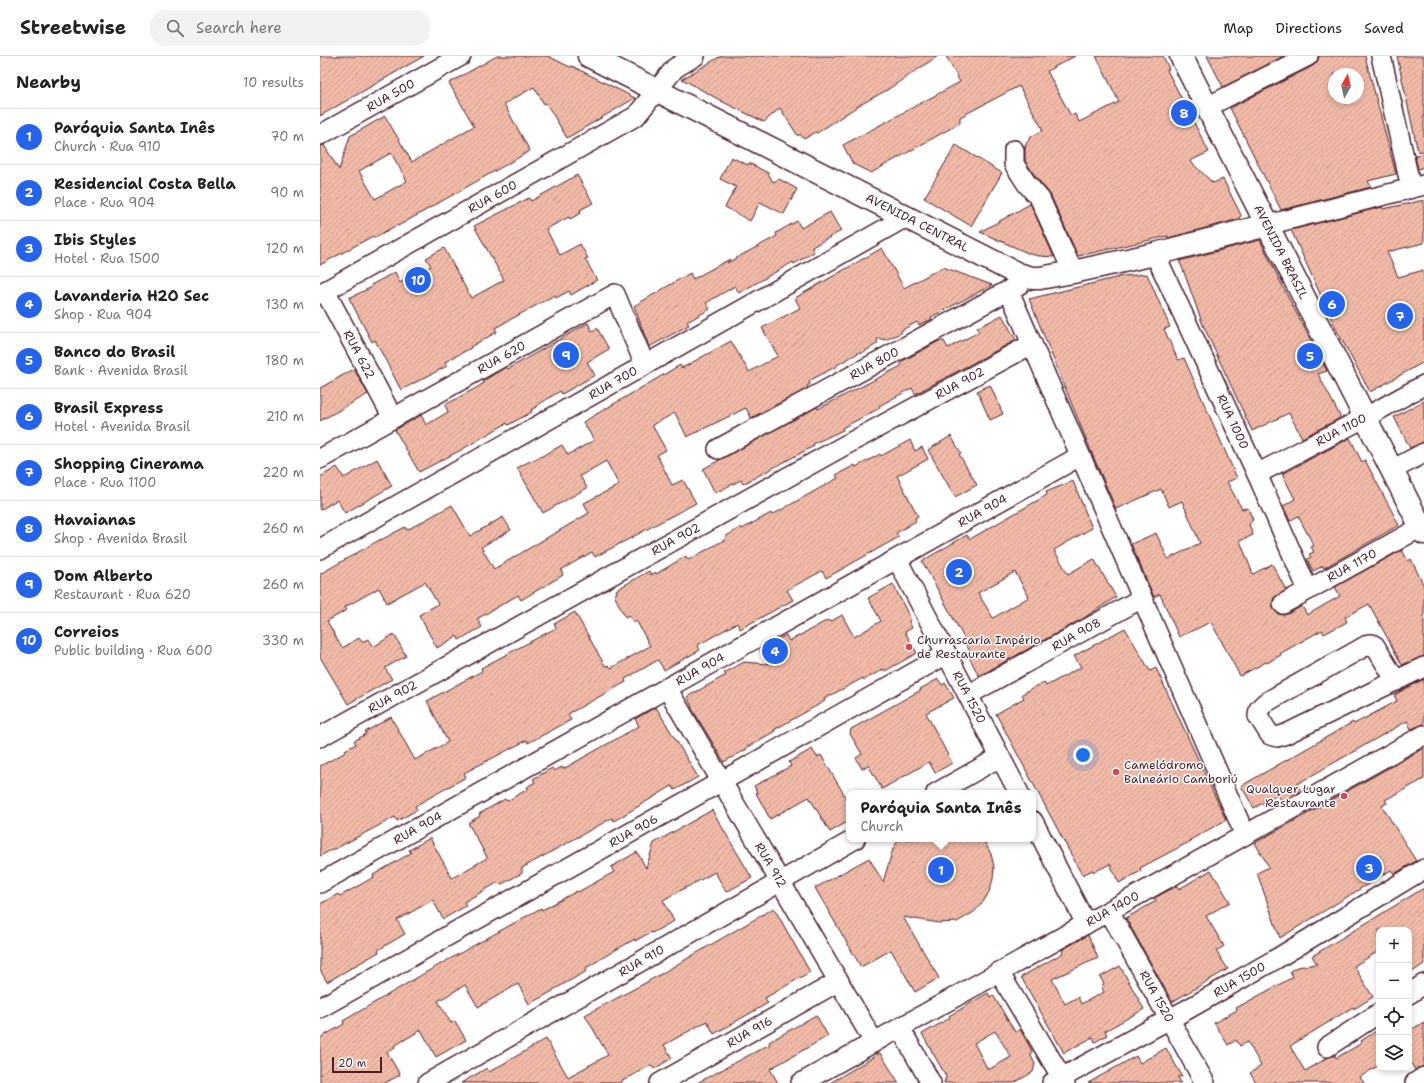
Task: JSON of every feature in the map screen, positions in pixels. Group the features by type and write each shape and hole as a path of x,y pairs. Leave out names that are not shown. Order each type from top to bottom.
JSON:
{"main road":[{"name":"AVENIDA CENTRAL","path":"588,56 1018,274 1032,278 1073,272 1155,254 1267,225"},
{"name":"AVENIDA BRASIL","path":"1181,56 1423,530"}],"street":[{"name":"RUA 500","path":"320,135 461,56"},
{"name":"RUA 600","path":"323,293 636,116 675,68 695,56"},
{"path":"1207,107 1308,56"},
{"path":"1267,225 1418,187 1381,56"},
{"path":"1014,150 1014,164 1027,184 1040,199 1073,272"},
{"name":"RUA 700","path":"320,549 906,217"},
{"name":"RUA 1000","path":"1155,254 1257,474 1308,590"},
{"name":"RUA 800","path":"718,450 1032,278"},
{"path":"1009,291 1245,835"},
{"name":"RUA 622","path":"323,293 393,418"},
{"name":"RUA 620","path":"320,459 615,294 645,365"},
{"name":"RUA 902","path":"320,737 840,448 1032,344"},
{"name":"RUA 1100","path":"1257,474 1424,385"},
{"path":"1392,470 1424,453"},
{"name":"RUA 904","path":"320,883 1080,456"},
{"name":"RUA 1170","path":"1283,604 1423,530"},
{"name":"RUA 1520","path":"897,559 1017,790"},
{"name":"RUA 908","path":"968,695 1142,598"},
{"path":"1396,681 1376,646 1369,644 1265,703 1259,709 1258,716 1270,735 1277,737 1286,734 1396,681 1424,667"},
{"name":"RUA 906","path":"320,1008 946,654"},
{"name":"RUA 912","path":"667,688 874,1042"},
{"name":"RUA 1400","path":"801,1083 1424,735"},
{"path":"941,790 1000,757"},
{"path":"1036,827 1086,924"},
{"name":"RUA 910","path":"428,1083 850,842"},
{"name":"RUA 1500","path":"1059,1081 1276,959 1424,869"},
{"name":"RUA 1520","path":"1109,911 1205,1083"},
{"path":"999,972 1059,1081"},
{"name":"RUA 916","path":"660,1083 839,981"},
{"path":"1412,992 1424,984"},
{"path":"1327,1047 1376,1015"},
{"path":"900,1028 930,1083"},
{"path":"1415,1083 1424,1077"}],"building":[{"path":"320,56 424,56 320,116"},
{"path":"497,56 548,56 570,67 572,66 635,98 567,138 546,103 544,104 534,87 504,104 530,151 398,226 397,225 374,238 373,236 320,265 320,146 324,145 339,170 350,136 385,116 412,162 474,126 449,83","holes":["391,153 407,181 375,199 359,171"]},
{"path":"721,56 938,56 887,90 858,106 817,133 816,132 804,139 800,134 798,136 780,108 764,122 725,103 682,79"},
{"path":"946,56 1075,56 1047,71 1071,116 1075,114 1079,122 1119,102 1096,56 1163,56 1169,69 1167,70 1209,152 1190,161 1213,183 1223,179 1241,215 1239,219 1168,238 1168,236 1078,256 1050,194 1025,161 1026,144 1031,137 1043,130 1019,86 960,117 960,123 871,173 853,164 843,145 960,82"},
{"path":"1207,56 1284,56 1223,87"},
{"path":"1319,56 1365,56 1396,174 1368,181 1371,187 1281,210 1230,108 1313,66 1317,62"},
{"path":"1397,56 1424,56 1424,151 1418,152"},
{"path":"956,145 1002,173 971,226 924,198"},
{"path":"1424,154 1424,167 1418,169 1415,156"},
{"path":"731,157 748,165 749,163 768,173 773,182 779,179 797,189 784,214 760,202 750,221 725,207 736,187 720,179"},
{"path":"577,175 593,203 580,210 581,213 570,219 569,217 546,229 560,255 580,244 588,258 585,259 597,280 571,295 569,291 556,298 555,295 495,328 497,332 445,362 447,366 401,390 375,340 372,342 349,298 372,287 371,285 395,272 400,283 431,266 426,258 444,248 471,298 504,280 474,226 529,198 531,201"},
{"path":"1424,200 1424,243 1387,252 1398,277 1424,270 1424,362 1370,392 1337,331 1291,230 1382,207 1383,209"},
{"path":"1030,204 1054,257 1030,254 980,232"},
{"path":"830,212 841,231 812,247 814,252 794,264 793,262 739,293 735,286 706,303 710,309 687,322 689,325 649,347 634,306 690,273 693,279 730,259 727,263 777,236 776,233 797,221 801,228"},
{"path":"1260,240 1327,371 1318,374 1340,416 1340,418 1302,438 1289,413 1252,431 1203,325 1179,261"},
{"path":"882,248 904,288 943,267 992,285 931,317 932,319 919,325 917,322 902,330 901,333 885,340 878,338 877,344 809,381 810,384 807,386 808,388 751,418 746,408 687,437 675,413 652,425 666,450 657,455 672,485 683,480 696,503 595,557 592,552 561,570 563,575 521,600 518,595 477,619 482,627 459,640 457,636 437,648 419,615 438,604 425,582 387,603 379,588 345,607 347,610 327,621 342,648 359,638 362,642 368,639 373,647 394,634 406,656 385,668 392,679 348,704 320,657 320,574 381,539 405,527 407,530 452,505 470,536 503,517 511,530 481,547 494,569 589,513 584,503 619,485 606,461 580,476 587,488 543,513 517,468 562,445 568,455 594,440 583,422 680,365 682,368 731,341 749,372 778,356 762,328 800,308 795,298"},
{"path":"1147,274 1170,327 1164,329 1178,360 1184,358 1237,478 1227,482 1242,509 1248,508 1253,520 1249,524 1253,535 1240,541 1253,574 1272,564 1286,590 1274,598 1272,603 1274,610 1278,614 1283,615 1288,614 1302,606 1307,615 1340,596 1335,587 1402,550 1408,561 1411,559 1424,586 1424,656 1402,665 1369,604 1345,617 1347,622 1324,634 1322,630 1283,652 1280,654 1281,655 1267,663 1266,662 1240,676 1211,622 1179,637 1160,594 1154,597 1131,544 1156,533 1168,559 1200,543 1182,501 1169,507 1161,489 1116,509 1029,299 1123,276"},
{"path":"1002,315 1016,340 915,394 912,388 879,406 880,408 842,428 843,430 813,444 814,446 743,484 741,480 715,493 703,469 817,407 818,409 901,366 901,362 939,341 944,341 948,348 979,332 977,328"},
{"path":"588,323 592,331 597,328 609,349 587,362 595,375 562,394 560,391 531,410 532,412 508,425 507,423 461,450 419,472 395,430 421,415 426,425 448,412 445,405 484,383 483,381 506,367 508,369"},
{"path":"354,369 368,394 320,421 320,388"},
{"path":"990,385 1003,414 990,420 977,391"},
{"path":"1424,401 1424,442 1410,448 1394,417"},
{"path":"951,436 961,453 959,454 977,485 955,497 928,450"},
{"path":"1350,438 1362,462 1365,460 1399,525 1324,568 1323,566 1313,571 1307,559 1311,557 1309,554 1314,552 1311,547 1314,546 1298,516 1290,521 1283,506 1295,499 1282,474"},
{"path":"910,440 915,451 922,447 928,459 897,476 918,516 915,518 916,521 896,533 899,537 826,578 822,571 787,590 793,600 740,629 737,623 698,645 700,650 664,670 658,660 625,679 626,682 568,714 571,720 528,743 527,740 464,773 466,777 415,806 417,810 397,821 395,817 320,856 320,766 346,752 345,750 356,744 354,741 366,734 365,732 391,717 415,760 448,742 427,701 482,671 481,668 556,628 554,624 575,612 605,666 608,665 611,668 650,646 636,620 633,622 629,615 625,617 614,595 617,593 616,590 649,571 651,575 655,572 656,574 686,556 688,560 726,539 725,537 741,527 742,529 771,513 772,515 838,478 836,475 855,465 856,467 880,454 881,456"},
{"path":"377,459 392,486 345,513 337,500 320,510 320,477 337,467 344,478"},
{"path":"1073,481 1092,528 1054,550 1068,574 1094,559 1116,597 1084,618 979,676 969,657 972,655 964,641 965,640 922,561 967,535 970,539 1047,495 1046,492","holes":["1015,572 1029,597 993,618 978,593"]},
{"path":"893,584 911,620 909,621 912,628 905,632 917,653 885,671 884,669 864,680 863,678 824,699 825,701 774,730 775,731 746,748 747,749 724,762 691,707 687,697 726,675 724,673 744,662 768,664 760,650 786,635 789,641 828,620 830,622 842,615 854,637 881,621 868,598"},
{"name":"Camelódromo Balneário Camboriú","path":"1125,628 1150,671 1156,668 1226,820 1190,840 1191,841 1140,868 1141,871 1119,883 1110,864 1094,872 1093,870 1082,875 996,714 1024,698 1022,694 1044,682 1046,686 1081,667 1074,656"},
{"path":"938,679 942,685 945,683 954,698 926,713 952,763 935,773 929,762 882,789 868,765 862,769 856,758 862,754 850,734 851,729"},
{"path":"1424,679 1424,724 1411,729 1407,721 1297,784 1301,791 1282,802 1278,795 1254,808 1241,786 1353,722 1354,724 1397,701 1394,695"},
{"path":"656,707 698,777 675,790 672,786 614,821 612,818 522,868 522,873 502,884 497,883 464,902 466,906 443,919 433,900 397,920 405,934 378,950 379,952 327,982 320,970 320,904 338,894 340,896 374,877 373,875 411,853 409,850 430,838 452,878 487,858 468,823 480,816 479,814 505,799 507,801 528,789 527,787 535,782 533,779 552,768 554,771 562,767 563,769 639,726 635,719"},
{"path":"1424,748 1424,779 1385,800 1387,803 1382,806 1416,861 1394,874 1391,870 1280,938 1257,873 1269,867 1255,843"},
{"path":"812,749 817,757 821,755 846,798 846,823 830,832 809,797 770,819 756,793 757,792 754,786 791,766 789,762"},
{"path":"712,810 752,878 726,892 715,872 663,900 674,921 635,941 635,939 612,952 586,968 587,971 529,1004 518,984 478,1007 465,985 438,1001 451,1023 455,1021 466,1040 436,1057 421,1030 394,1046 395,1047 387,1052 400,1075 385,1083 320,1083 320,1038 344,1024 343,1021 541,908 542,910 614,872 611,867 637,852 646,868 654,843"},
{"path":"897,842 985,842 991,854 994,867 993,879 989,892 983,902 974,912 957,922 939,923 903,917 939,978 915,992 891,950 861,967 815,888 869,858 883,882 893,849"},
{"path":"1211,870 1230,902 1206,916 1224,946 1216,951 1228,969 1172,1002 1126,918 1156,901 1154,898 1177,886 1179,889"},
{"path":"1424,888 1424,964 1412,972 1412,927 1376,927 1376,953 1354,966 1373,997 1354,1009 1353,1007 1290,1046 1305,1071 1327,1058 1335,1055 1336,1058 1362,1043 1361,1041 1376,1031 1376,1067 1360,1077 1364,1083 1256,1083 1250,1073 1261,1066 1248,1042 1240,1046 1236,1040 1228,1045 1214,1023 1237,1010 1236,1008 1293,977 1290,971 1297,967 1317,964 1312,956"},
{"path":"774,908 810,972 765,998 768,1003 714,1034 707,1021 664,1045 672,1058 654,1069 651,1065 619,1083 461,1083 487,1068 489,1072 546,1039 568,1077 608,1055 585,1015 647,982"},
{"path":"1088,935 1098,958 1052,979 1065,1004 1078,997 1081,1004 1104,992 1101,986 1104,984 1100,977 1120,966 1144,1009 1105,1031 1107,1035 1095,1042 1093,1037 1064,1053 1021,977 1063,953 1062,950"},
{"path":"988,993 990,997 993,995 1015,1032 1020,1029 1032,1051 1031,1056 1035,1064 1033,1072 1014,1083 944,1083 946,1076 922,1034 950,1018 949,1016","holes":["995,1031 1011,1057 988,1070 974,1043"]},
{"path":"816,1015 828,1036 770,1069 778,1083 697,1083 770,1044 769,1042"},
{"path":"1424,1022 1424,1066 1415,1070 1412,1064 1412,1029"},
{"path":"1166,1048 1182,1076 1178,1077 1181,1083 1088,1083 1136,1056 1140,1063"},
{"path":"880,1053 899,1083 830,1083"}],"place":[{"name":"Havaianas","path":"1184,113"},
{"name":"Correios","path":"418,280"},
{"name":"Brasil Express","path":"1332,304"},
{"name":"Shopping Cinerama","path":"1400,316"},
{"name":"Dom Alberto","path":"566,355"},
{"name":"Banco do Brasil","path":"1310,356"},
{"name":"Residencial Costa Bella","path":"959,572"},
{"name":"Churrascaria Império de Restaurante","path":"909,647"},
{"name":"Lavanderia H2O Sec","path":"775,651"},
{"name":"Camelódromo Balneário Camboriú","path":"1116,772"},
{"name":"Qualquer Lugar Restaurante","path":"1344,796"},
{"name":"Ibis Styles","path":"1369,868"},
{"name":"Paróquia Santa Inês","path":"941,870"}]}
